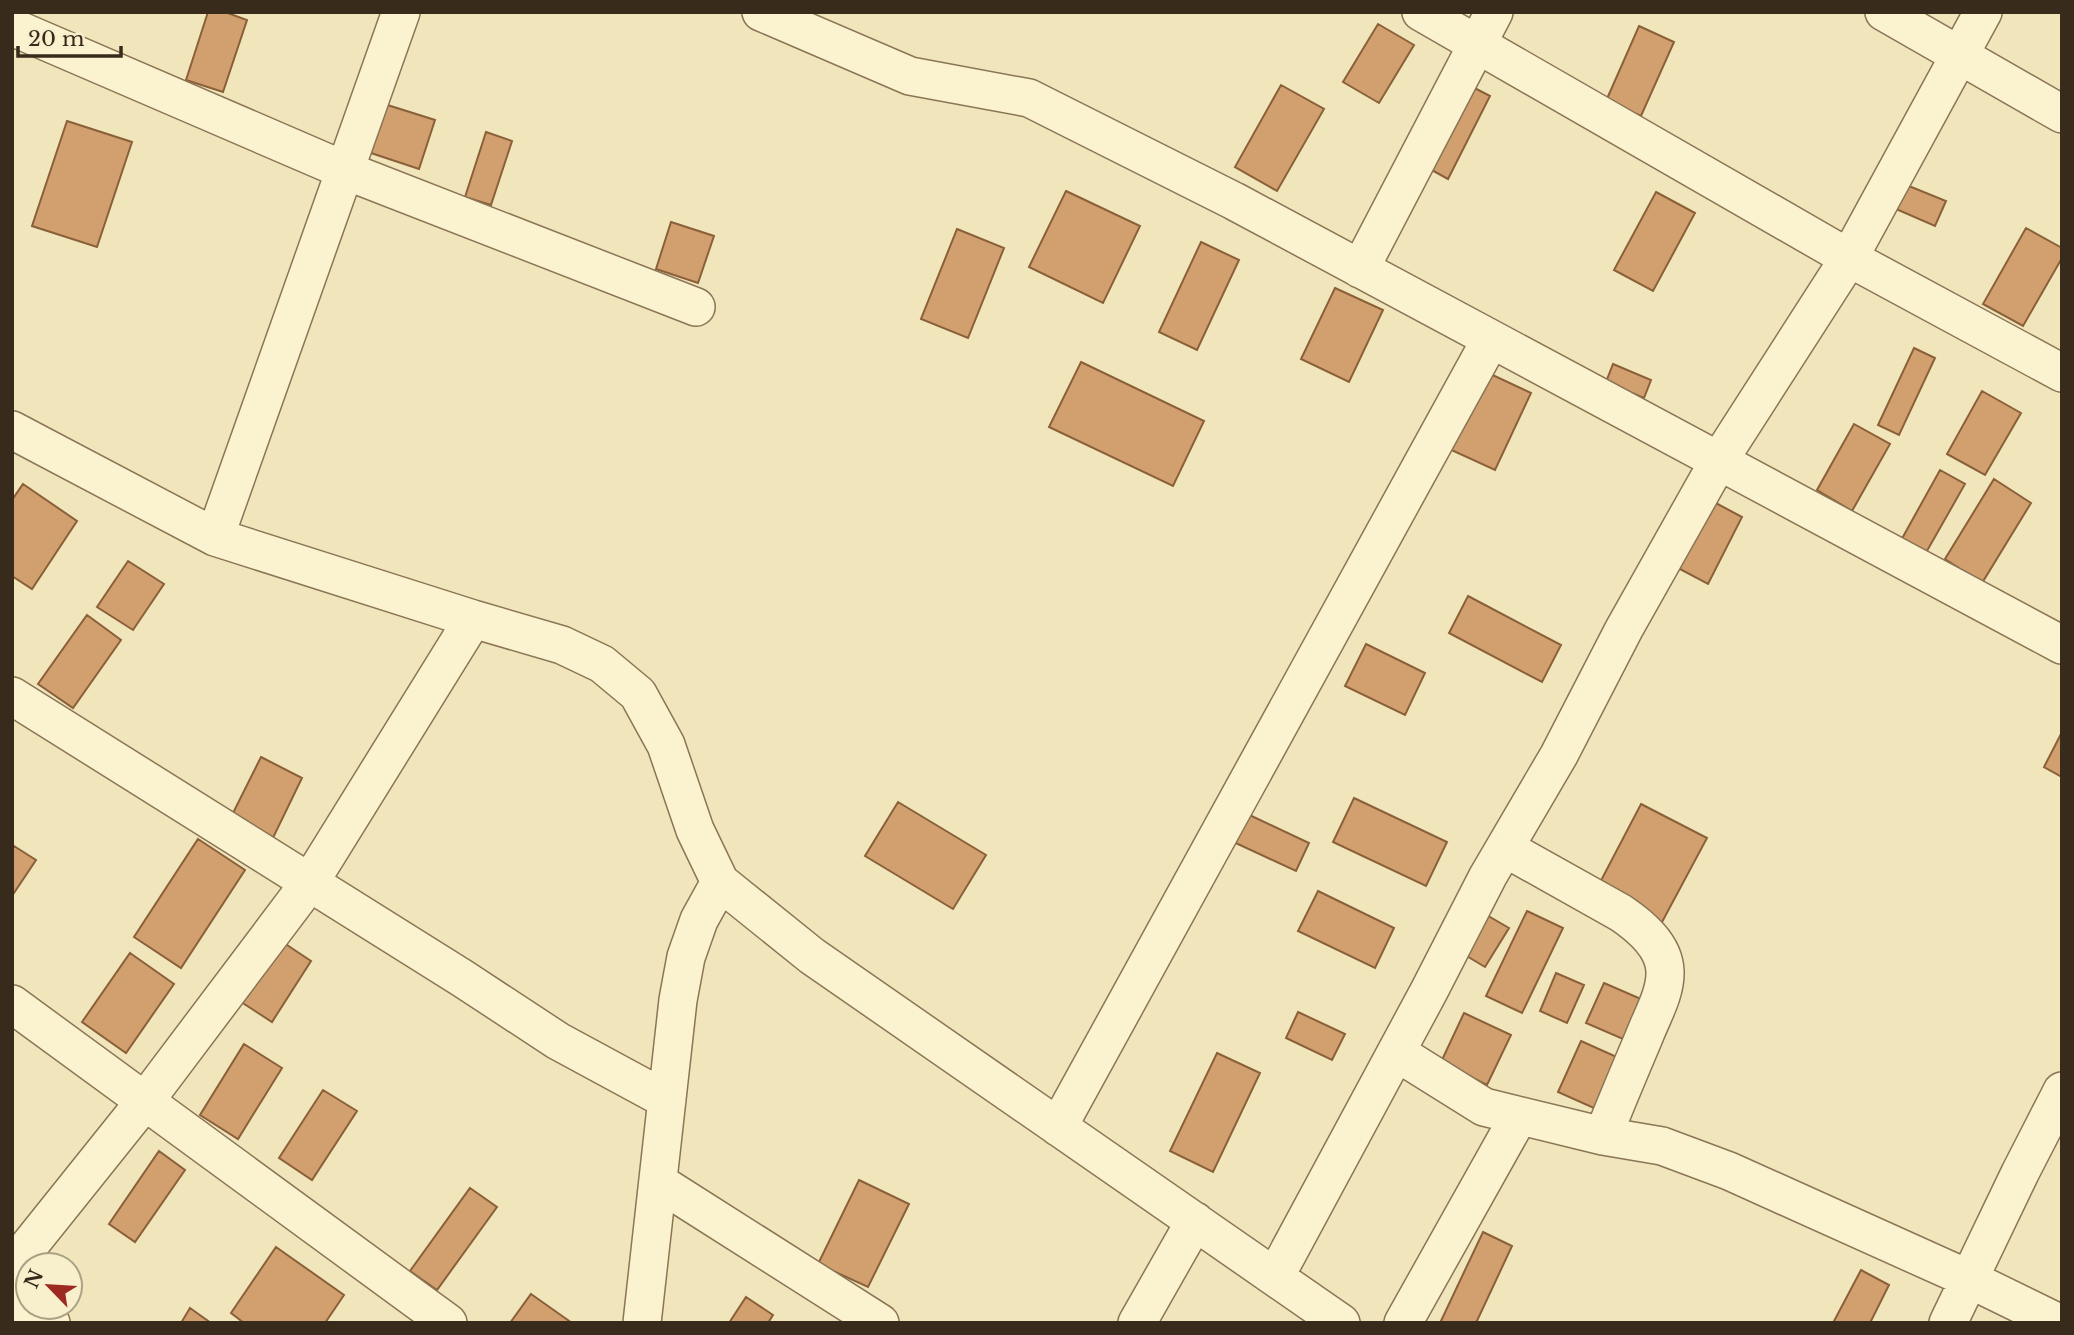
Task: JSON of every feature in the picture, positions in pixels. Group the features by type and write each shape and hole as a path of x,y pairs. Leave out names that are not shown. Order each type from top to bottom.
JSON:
{"street":[{"path":"215,537 401,12"},
{"path":"761,12 911,76 1028,99 1234,201 2062,645"},
{"path":"1421,12 1849,258 2062,373"},
{"path":"1360,269 1494,12"},
{"path":"1884,12 2062,114"},
{"path":"1275,1277 1488,876 1559,755 1624,628 1718,461 1849,258 1983,12"},
{"path":"12,27 344,170 696,307"},
{"path":"1058,1126 1491,339"},
{"path":"12,430 215,537 562,645 602,664 638,694 666,746 695,830 720,882 812,956 1341,1323"},
{"path":"12,1267 145,1101 310,882 472,619"},
{"path":"12,696 558,1041 667,1100"},
{"path":"1504,848 1639,925 1661,953 1665,970 1661,995 1603,1136"},
{"path":"642,1323 678,1000 686,957 699,920 720,882"},
{"path":"12,1004 448,1323"},
{"path":"1396,1052 1484,1107 1603,1136 1662,1146 1729,1171 1969,1279 2059,1323"},
{"path":"1948,1323 2062,1091"},
{"path":"1403,1323 1520,1116"},
{"path":"658,1182 880,1323"},
{"path":"1137,1323 1195,1221"},
{"path":"12,1297 51,1323"}],"building":[{"path":"208,12 225,12 247,20 223,92 186,80"},
{"path":"1378,24 1414,45 1379,103 1343,82"},
{"path":"1639,26 1674,42 1641,116 1606,101"},
{"path":"1461,81 1490,96 1448,179 1419,163"},
{"path":"1281,85 1324,109 1277,191 1235,167"},
{"path":"378,102 435,120 419,169 362,150"},
{"path":"67,121 132,142 97,247 32,226"},
{"path":"486,132 512,141 491,205 465,197"},
{"path":"1899,182 1946,201 1935,226 1889,206"},
{"path":"1066,191 1140,226 1103,303 1029,267"},
{"path":"1656,192 1695,213 1653,291 1614,270"},
{"path":"671,222 714,236 698,283 656,269"},
{"path":"2026,228 2062,248 2062,258 2023,326 1983,304"},
{"path":"957,229 1004,248 968,338 921,319"},
{"path":"1201,242 1239,260 1197,350 1159,332"},
{"path":"1335,288 1383,310 1349,382 1301,359"},
{"path":"1914,348 1935,358 1899,435 1878,425"},
{"path":"1081,362 1204,421 1173,486 1049,427"},
{"path":"1613,364 1651,380 1644,398 1606,382"},
{"path":"1484,371 1531,393 1495,470 1447,448"},
{"path":"1982,391 2021,413 1985,475 1947,454"},
{"path":"1854,424 1890,444 1852,511 1817,490"},
{"path":"1940,470 1965,484 1923,558 1899,544"},
{"path":"1994,479 2031,503 1982,583 1945,559"},
{"path":"23,484 77,521 32,589 12,576 12,500"},
{"path":"1712,501 1742,517 1708,584 1678,568"},
{"path":"128,561 164,584 133,630 97,607"},
{"path":"1468,596 1561,645 1542,682 1449,633"},
{"path":"87,615 121,640 73,708 38,684"},
{"path":"1366,644 1425,673 1405,715 1345,686"},
{"path":"2062,732 2062,777 2044,767"},
{"path":"261,757 302,778 271,842 229,821"},
{"path":"1354,798 1447,842 1426,886 1333,842"},
{"path":"898,802 986,855 953,909 865,856"},
{"path":"1641,804 1707,838 1661,924 1596,890"},
{"path":"1241,811 1309,843 1296,871 1227,839"},
{"path":"198,839 245,870 181,968 134,937"},
{"path":"14,846 36,860 12,896 12,849"},
{"path":"1318,891 1394,928 1375,968 1298,931"},
{"path":"1478,910 1509,928 1485,967 1455,949"},
{"path":"1527,911 1563,928 1522,1013 1486,996"},
{"path":"275,937 311,961 272,1022 235,998"},
{"path":"130,953 174,984 126,1053 82,1022"},
{"path":"1556,973 1584,985 1567,1023 1540,1011"},
{"path":"1604,983 1641,999 1623,1039 1586,1023"},
{"path":"1298,1012 1345,1034 1332,1060 1286,1038"},
{"path":"1464,1013 1511,1035 1487,1085 1441,1062"},
{"path":"1581,1041 1619,1058 1596,1109 1558,1092"},
{"path":"244,1044 282,1068 238,1139 200,1115"},
{"path":"1217,1053 1260,1073 1213,1172 1170,1151"},
{"path":"323,1090 357,1111 312,1180 279,1158"},
{"path":"159,1151 185,1170 135,1242 109,1224"},
{"path":"859,1180 909,1204 868,1287 818,1264"},
{"path":"470,1188 497,1207 437,1290 410,1271"},
{"path":"1483,1232 1512,1246 1476,1323 1440,1323"},
{"path":"276,1247 344,1295 325,1323 244,1323 231,1313"},
{"path":"1861,1270 1889,1285 1870,1323 1833,1323"},
{"path":"531,1294 572,1323 510,1323"},
{"path":"746,1297 773,1315 768,1323 729,1323"},
{"path":"190,1308 211,1323 181,1323"}]}
